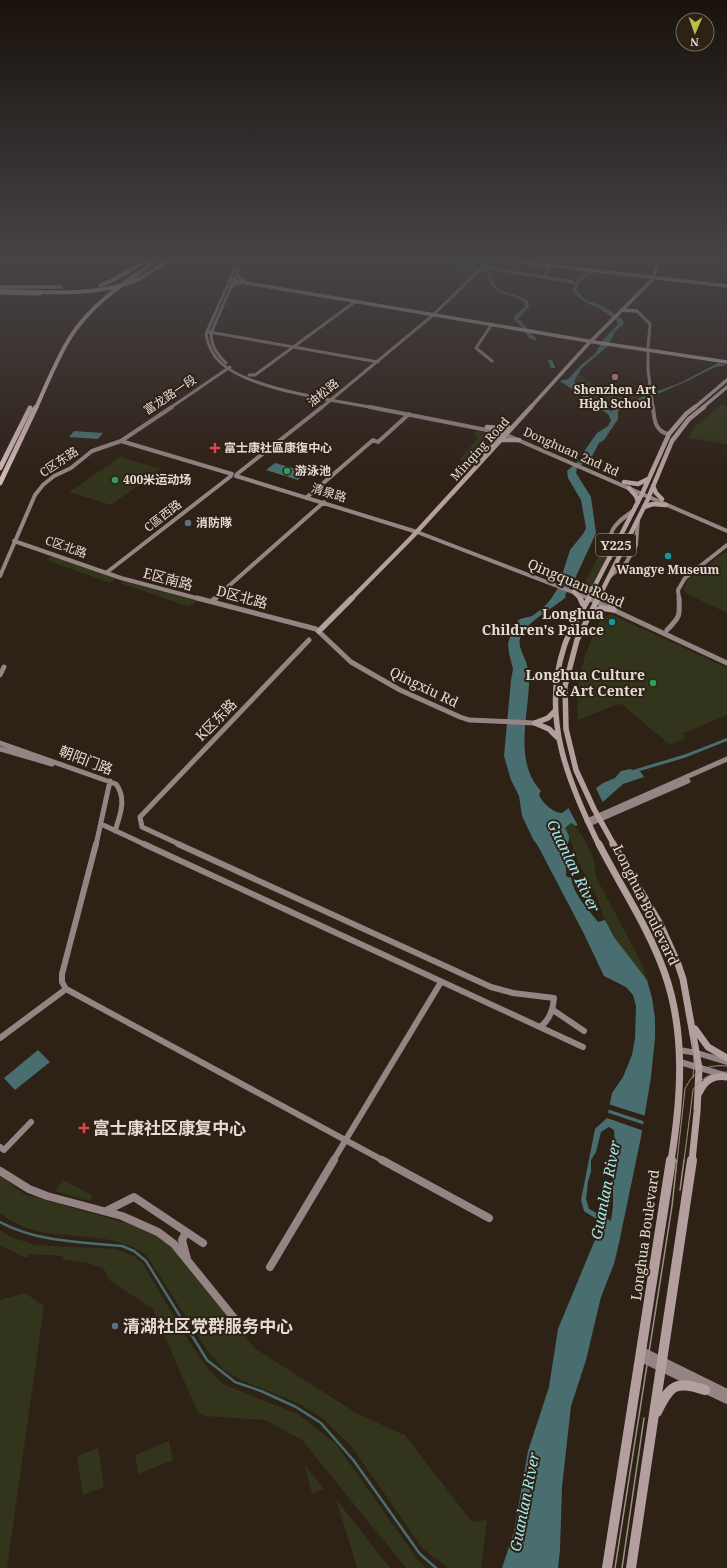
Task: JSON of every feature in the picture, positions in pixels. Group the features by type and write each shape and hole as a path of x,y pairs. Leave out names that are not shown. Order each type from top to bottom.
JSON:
{"highway":[{"path":"0,468 58,350 70,332"},
{"path":"0,482 55,367 74,332"}],"main road":[{"path":"539,332 542,336"},
{"path":"540,332 727,361"},
{"path":"540,332 589,340"},
{"name":"Minqing Road","path":"318,629 416,530 597,332"},
{"name":"Minqing Road","path":"589,340 599,332"},
{"path":"597,335 600,342"},
{"path":"568,337 578,341 583,346 600,342"},
{"name":"Longhua Boulevard","path":"606,1568 641,1355 676,1121 680,1062 670,998 663,968 644,927 587,821 572,789 557,738 554,694 560,657 568,637 643,492 669,434 686,414 727,380"},
{"name":"Longhua Boulevard","path":"631,1568 689,1185 699,1067 691,1020 676,959 658,921 596,816 577,774 567,734 564,690 571,654 644,507 669,447 689,419 727,387"},
{"path":"511,426 518,438 499,440 488,429 511,426"},
{"path":"624,482 641,484 648,480"},
{"path":"653,486 656,493 662,499"},
{"path":"629,488 636,496 638,502"},
{"path":"644,507 653,504 666,505"},
{"path":"574,591 587,590 595,587"},
{"path":"602,590 605,598 614,609"},
{"path":"574,591 581,599 584,607"},
{"path":"590,614 601,608 614,609"},
{"path":"535,723 548,718 554,711"},
{"path":"535,723 549,730 557,738"},
{"path":"691,1020 700,1038 706,1045 718,1055 727,1058"},
{"path":"697,1100 701,1088 708,1078 727,1076"},
{"path":"654,1419 664,1397 671,1387 680,1384 687,1384 705,1390"}],"street":[{"path":"206,332 208,348 215,357 229,367 266,385 332,397"},
{"path":"211,332 211,343 215,352 229,367 249,376 255,376 279,386 332,397"},
{"path":"212,332 376,361"},
{"path":"255,376 313,332"},
{"name":"油松路","path":"109,573 332,397 410,332"},
{"path":"487,332 476,348 492,361"},
{"path":"649,332 648,370 652,391 655,424 662,433 669,434"},
{"name":"富龙路一段","path":"121,441 229,367"},
{"name":"Donghuan 2nd Rd","path":"332,397 488,429"},
{"name":"Donghuan 2nd Rd","path":"332,397 504,433 624,482 666,505 727,531"},
{"path":"307,497 373,440 378,442 409,414"},
{"name":"清泉路","path":"121,441 416,530"},
{"name":"C区东路","path":"0,576 35,495 43,485 54,476 71,468 92,452 121,441"},
{"name":"Donghuan 2nd Rd","path":"584,466 629,488 643,492"},
{"name":"Donghuan 2nd Rd","path":"649,495 662,499 727,528"},
{"path":"213,600 324,502"},
{"path":"610,558 609,534 614,524 633,511"},
{"path":"608,577 630,558 636,545 638,518"},
{"name":"Qingquan Road","path":"416,530 590,597 727,662"},
{"name":"E区南路","path":"14,541 109,573 318,629"},
{"path":"667,630 676,621 680,614 678,590 685,578 727,545"},
{"name":"D区北路","path":"109,573 318,629"},
{"name":"Qingquan Road","path":"614,609 667,630 727,659"},
{"name":"Qingxiu Rd","path":"318,629 352,662 400,690 469,720 535,723"},
{"name":"K区东路","path":"309,640 140,817 142,827 491,987 513,993 554,998 553,1010"},
{"path":"0,675 4,667"},
{"name":"朝阳门路","path":"0,743 110,781 119,787 123,796 115,831"},
{"name":"朝阳门路","path":"0,749 42,760 99,780 107,785 108,792"},
{"path":"587,821 727,759"},
{"path":"596,816 727,763"},
{"path":"110,781 101,824 62,974 62,982 66,989 488,1218"},
{"path":"101,824 583,1047"},
{"path":"270,1267 441,982"},
{"path":"0,1038 66,989"},
{"path":"540,1027 550,1018 553,1010 584,1031"},
{"path":"679,1050 697,1053 727,1062"},
{"path":"680,1062 727,1076"},
{"path":"2,1148 31,1122"},
{"path":"0,1171 28,1188 47,1195 106,1211 148,1225 174,1244 234,1318"},
{"path":"106,1211 134,1197 203,1243"},
{"path":"186,1232 182,1240 188,1261"},
{"path":"641,1355 727,1393"},
{"path":"662,1364 705,1390 727,1400"}],"green space":[{"path":"579,374 603,391 628,399 649,391 649,393 612,409 606,407 575,384 575,379"},
{"path":"721,404 727,407 727,444 688,438 695,427"},
{"path":"476,431 486,433 490,440 469,463 459,460 478,438 475,435"},
{"name":"400米运动场","path":"120,457 161,469 111,505 69,492"},
{"path":"607,539 608,550 601,569 592,586 584,584"},
{"path":"727,551 727,613 687,594 683,589 688,579"},
{"path":"53,555 117,578 110,583 46,560"},
{"path":"125,579 196,599 197,601 189,607 120,583"},
{"name":"Longhua Culture & Art Center","path":"613,615 727,668 727,715 682,734 686,738 670,745 623,705 618,704 578,720 578,691 582,666 590,642 602,616"},
{"path":"569,824 573,824 583,837 594,859 596,877 642,964 647,980 614,937 603,916 598,900 578,862 569,836 564,829"},
{"path":"0,1176 24,1194 147,1229 160,1237 180,1255 242,1334 256,1349 358,1414 405,1435 472,1522 487,1520 481,1568 448,1568 423,1549 351,1446 322,1418 300,1404 241,1380 223,1369 207,1350 147,1256 131,1246 113,1241 36,1231 18,1224 0,1213"},
{"path":"63,1180 92,1195 90,1201 54,1191"},
{"path":"0,1230 10,1237 36,1245 116,1249 134,1256 143,1264 190,1343 206,1366 223,1384 298,1414 336,1444 418,1560 426,1568 406,1568 302,1440 265,1420 204,1416 198,1413 153,1309 109,1280 104,1269 88,1263 63,1259 63,1256 30,1254 29,1257 24,1257 0,1245"},
{"path":"25,1293 44,1306 7,1568 0,1568 0,1300"},
{"path":"169,1441 173,1460 138,1474 135,1455"},
{"path":"98,1448 104,1487 83,1495 77,1456"},
{"path":"304,1464 324,1489 312,1494"},
{"path":"336,1499 390,1568 357,1568"}],"water":[{"name":"Guanlan River","path":"610,332 615,332 608,346 582,368 574,381 577,386 611,411 680,383 718,363 727,365 715,367 685,382 618,411 618,419 604,440 599,443 591,458 577,468 576,473 591,497 596,533 573,583 565,595 566,597 529,625 521,636 520,647 527,665 529,678 524,740 528,767 533,780 541,791 539,794 542,800 551,809 562,813 603,783 615,778 621,771 630,769 633,770 686,754 727,738 727,741 684,758 640,771 644,777 623,784 576,826 571,823 565,828 569,836 566,848 566,876 571,878 578,896 598,922 605,920 614,937 647,980 655,1018 655,1038 651,1077 641,1137 619,1243 614,1264 601,1297 586,1360 571,1406 562,1487 558,1568 502,1568 514,1532 528,1451 549,1387 558,1329 597,1235 599,1225 598,1220 584,1211 581,1200 595,1129 607,1118 612,1093 623,1077 632,1055 635,1038 636,1006 633,995 626,987 604,976 583,932 522,816 519,796 511,780 504,756 513,669 508,644 513,626 520,619 532,616 544,607 558,588 570,550 586,528 581,500 568,478 567,471 583,457 585,450 597,433 608,426 611,420 608,414 560,381 568,379 582,364 595,354 604,339","holes":["609,1127 614,1130 616,1153 613,1182 613,1206 611,1221 589,1209 586,1199 591,1171 591,1160 596,1152 601,1132"]},
{"path":"74,431 103,433 98,439 69,437"},
{"name":"游泳池","path":"275,463 307,472 298,480 266,470"},
{"path":"38,1050 50,1062 15,1090 4,1078"}],"pier":[{"path":"595,786 603,803 578,826 568,807"},
{"path":"608,1104 646,1116 646,1122 607,1109"},
{"path":"606,1112 645,1125 644,1131 604,1117"}],"waterway":[{"path":"527,332 534,339"},
{"path":"550,361 553,367"},
{"path":"0,1222 29,1234 75,1242 122,1246 134,1251 146,1261 207,1360 235,1382 261,1391 296,1407 321,1423 354,1461 420,1554 436,1568"}],"tram line":[{"path":"692,1038 694,1060 693,1077"},
{"path":"693,1077 702,1070 713,1066 727,1066"},
{"path":"684,1161 693,1090 707,1076 727,1072"},
{"path":"677,1161 685,1089 693,1077"},
{"path":"615,1568 672,1206 677,1160"},
{"path":"680,1190 684,1160"},
{"path":"622,1568 644,1418"}],"place":[{"name":"Shenzhen Art High School","path":"615,377"},
{"name":"富士康社區康復中心","path":"215,448"},
{"name":"游泳池","path":"287,471"},
{"name":"400米运动场","path":"115,480"},
{"name":"消防隊","path":"188,523"},
{"name":"Wangye Museum","path":"668,556"},
{"name":"Longhua Children's Palace","path":"612,622"},
{"name":"Longhua Culture & Art Center","path":"653,683"},
{"name":"富士康社区康复中心","path":"84,1128"},
{"name":"清湖社区党群服务中心","path":"115,1326"}]}
